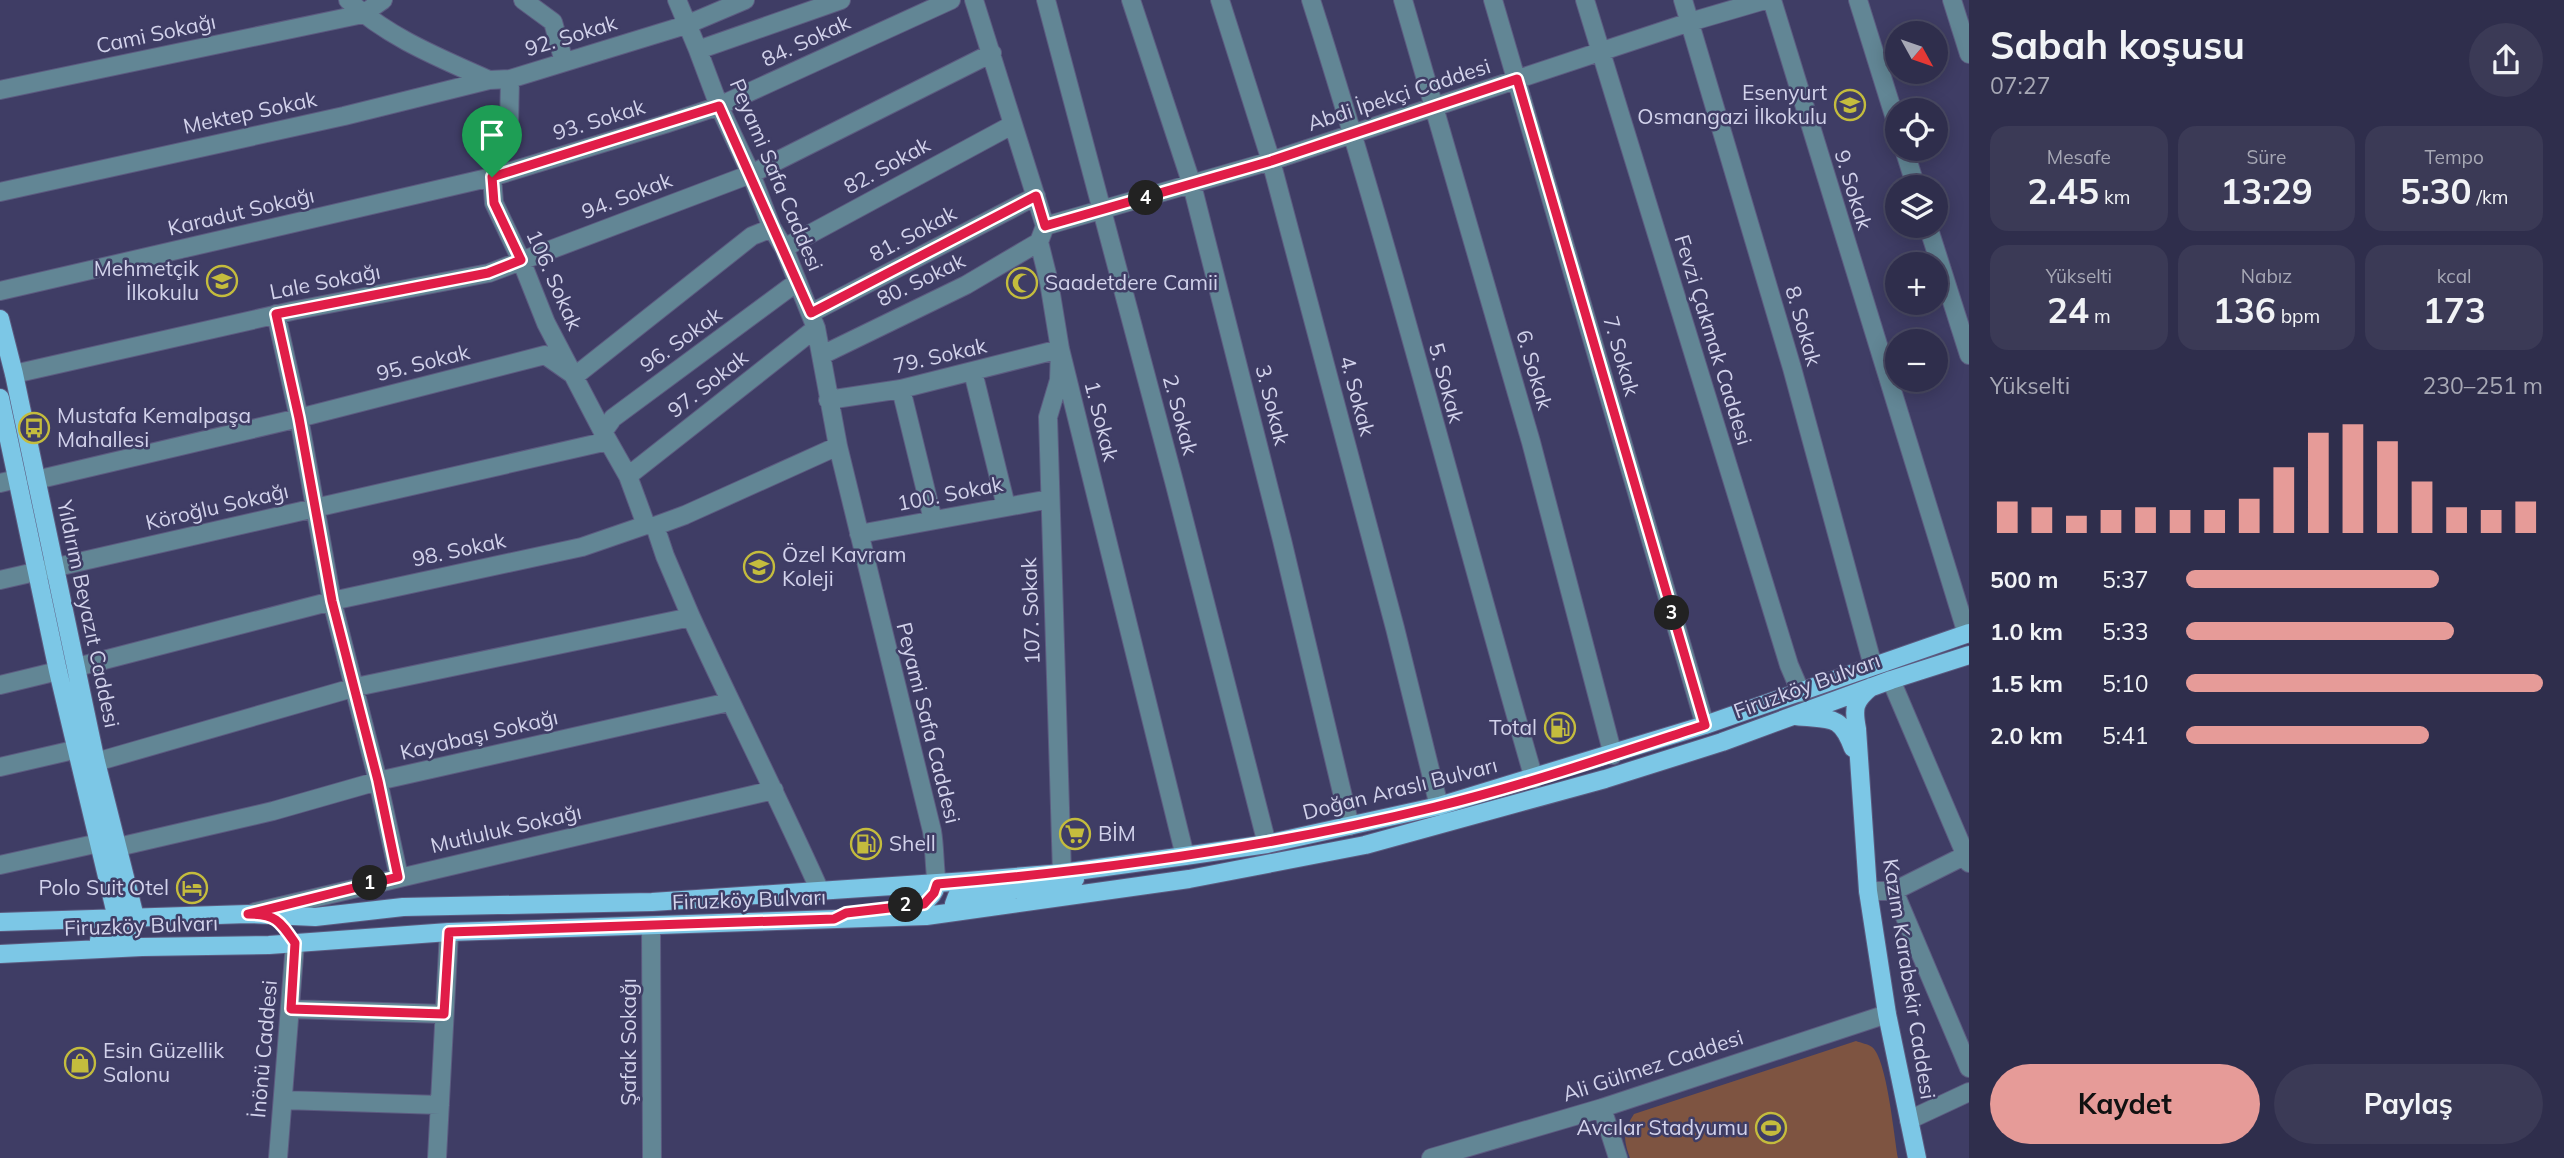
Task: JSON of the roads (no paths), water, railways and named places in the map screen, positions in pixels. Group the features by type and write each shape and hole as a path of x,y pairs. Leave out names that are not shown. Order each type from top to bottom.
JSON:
{"main road":[{"name":"Yıldırım Beyazıt Caddesi","path":"0,319 96,762 135,917"},
{"name":"Yıldırım Beyazıt Caddesi","path":"0,398 8,481 37,572 116,918 124,936"},
{"name":"Doğan Araslı Bulvarı","path":"820,891 1062,873 1267,844 1350,826 1439,806 1614,755 1968,634"},
{"name":"Firuzköy Bulvarı","path":"0,954 295,943 449,932 926,916 1189,879 1365,845 1605,779 1722,742 1871,687 1969,655"},
{"name":"Kazım Karabekir Caddesi","path":"1871,687 1854,711 1868,891 1887,1014 1917,1158"},
{"path":"1792,716 1832,719 1842,724 1859,765"},
{"path":"963,911 954,904 957,896 964,893 1059,886 1093,869"},
{"path":"834,919 846,913 924,904 934,893 937,884"},
{"name":"Firuzköy Bulvarı","path":"0,922 248,914 315,917 403,907 652,902 820,891"},
{"path":"270,914 279,921 295,943"},
{"path":"0,948 24,942 124,936 133,927 135,917"},
{"path":"124,936 133,944 142,947"}],"street":[{"path":"348,0 363,14 419,48 489,80"},
{"path":"363,14 383,0"},
{"path":"523,0 554,22 564,62"},
{"name":"Peyami Safa Caddesi","path":"677,0 719,106 814,321 838,446 932,831 937,884"},
{"name":"92. Sokak","path":"510,79 686,25 745,0"},
{"path":"698,50 841,0"},
{"name":"84. Sokak","path":"719,106 951,0"},
{"name":"1. Sokak","path":"974,0 1036,196 1060,349 1185,856"},
{"name":"2. Sokak","path":"1046,0 1267,844"},
{"name":"3. Sokak","path":"1131,0 1192,185 1282,540 1350,826"},
{"name":"4. Sokak","path":"1220,0 1271,161 1439,806"},
{"name":"5. Sokak","path":"1311,0 1353,134 1534,779"},
{"name":"6. Sokak","path":"1403,0 1531,442 1614,755"},
{"name":"7. Sokak","path":"1493,0 1705,725"},
{"name":"Fevzi Çakmak Caddesi","path":"1585,0 1788,665 1801,693"},
{"name":"8. Sokak","path":"1683,0 1792,368 1873,666"},
{"name":"Abdi İpekçi Caddesi","path":"1042,234 1101,210 1271,161 1690,22 1765,0"},
{"name":"9. Sokak","path":"1772,0 1968,634"},
{"path":"1858,0 1889,98"},
{"path":"1952,0 1969,54"},
{"name":"Cami Sokağı","path":"0,90 363,14"},
{"name":"94. Sokak","path":"521,260 751,174 992,53"},
{"name":"Mektep Sokak","path":"0,192 344,116 489,80 510,79"},
{"name":"106. Sokak","path":"510,79 509,126 492,177 494,203 521,260 546,323 628,476 729,702 774,790"},
{"name":"93. Sokak","path":"492,177 719,106"},
{"name":"82. Sokak","path":"784,248 1012,125"},
{"name":"Karadut Sokağı","path":"0,291 492,177"},
{"name":"81. Sokak","path":"814,321 1036,196"},
{"path":"575,376 752,236 772,228"},
{"name":"80. Sokak","path":"822,355 966,285 1042,234"},
{"path":"1932,238 1969,355"},
{"name":"Lale Sokağı","path":"14,374 276,314 488,273 521,260"},
{"name":"96. Sokak","path":"606,436 612,418 797,282"},
{"path":"276,314 299,418 332,601 356,687 398,877"},
{"name":"97. Sokak","path":"628,476 814,321"},
{"name":"79. Sokak","path":"828,400 901,389 1060,349"},
{"name":"107. Sokak","path":"1060,349 1059,380 1048,417 1062,873"},
{"name":"95. Sokak","path":"36,480 299,418 545,355 575,376"},
{"path":"973,372 1006,506"},
{"path":"901,389 933,520"},
{"name":"Köroğlu Sokağı","path":"0,580 316,508 606,436"},
{"name":"98. Sokak","path":"77,667 332,601 582,547 651,525 838,446"},
{"name":"100. Sokak","path":"859,534 1050,499"},
{"path":"96,762 356,687 691,617"},
{"path":"0,685 58,670"},
{"path":"1868,891 1894,891 1967,859 1891,680"},
{"name":"Kayabaşı Sokağı","path":"118,847 273,811 378,781 729,702"},
{"path":"0,767 78,749"},
{"path":"774,790 820,891"},
{"name":"Mutluluk Sokağı","path":"248,914 774,790"},
{"path":"0,865 99,843"},
{"path":"908,886 925,873 933,862"},
{"path":"1894,891 1969,1068"},
{"name":"Şafak Sokağı","path":"651,926 652,1158"},
{"path":"437,1158 449,932"},
{"name":"İnönü Caddesi","path":"278,1158 295,943"},
{"path":"291,1009 444,1014"},
{"name":"Ali Gülmez Caddesi","path":"1431,1158 1602,1108 1887,1014"},
{"path":"1909,1120 1969,1092"},
{"path":"283,1100 440,1105"},
{"path":"1602,1108 1618,1158"}],"place":[{"name":"Esenyurt Osmangazi İlkokulu","path":"1850,105"},
{"name":"Mehmetçik İlkokulu","path":"222,281"},
{"name":"Saadetdere Camii","path":"1022,283"},
{"name":"Mustafa Kemalpaşa Mahallesi","path":"34,428"},
{"name":"Özel Kavram Koleji","path":"759,567"},
{"name":"Total","path":"1560,728"},
{"name":"BİM","path":"1075,834"},
{"name":"Shell","path":"866,844"},
{"name":"Polo Suit Otel","path":"192,888"},
{"name":"Esin Güzellik Salonu","path":"80,1063"},
{"name":"Avcılar Stadyumu","path":"1771,1128"}]}
